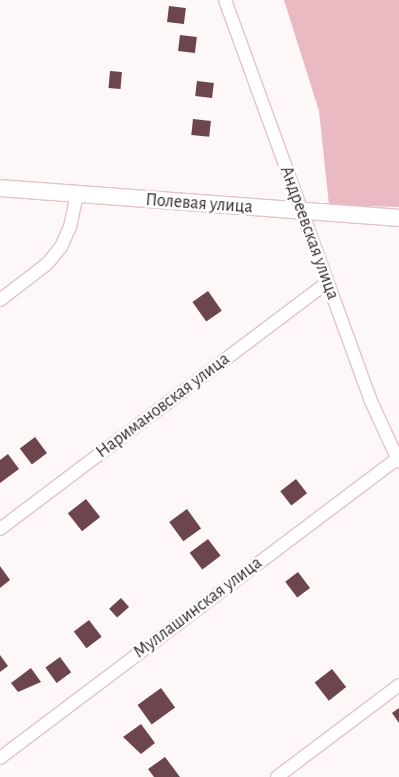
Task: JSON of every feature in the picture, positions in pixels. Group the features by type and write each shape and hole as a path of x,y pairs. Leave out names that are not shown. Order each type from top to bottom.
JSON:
{"street":[{"name":"Андреевская улица","path":"225,0 326,283 398,461"},
{"name":"Полевая улица","path":"0,188 399,218"},
{"path":"0,300 47,264 61,247 70,227 77,194"},
{"name":"Наримановская улица","path":"0,529 326,283"},
{"name":"Муллашинская улица","path":"0,758 398,461"},
{"path":"277,777 399,685"}],"shaded area":[{"path":"284,0 399,0 399,207 329,205 319,111"}],"building":[{"path":"169,6 186,8 184,24 167,22"},
{"path":"180,35 197,37 195,53 178,51"},
{"path":"110,71 122,72 120,89 109,88"},
{"path":"197,81 214,83 212,98 195,96"},
{"path":"193,119 211,121 209,137 191,135"},
{"path":"208,291 222,311 206,322 192,302"},
{"path":"35,437 47,453 32,464 20,448"},
{"path":"8,454 19,469 0,483 0,460"},
{"path":"296,479 307,493 291,505 280,491"},
{"path":"86,499 100,517 82,531 68,513"},
{"path":"187,509 201,528 183,541 169,522"},
{"path":"208,539 221,556 202,570 190,553"},
{"path":"0,566 10,580 0,588"},
{"path":"298,572 310,588 297,598 285,582"},
{"path":"121,598 129,607 117,618 109,609"},
{"path":"89,620 102,637 86,648 74,631"},
{"path":"0,655 8,666 0,672"},
{"path":"60,657 71,672 57,683 45,668"},
{"path":"31,668 41,682 18,692 11,683"},
{"path":"332,669 346,687 329,701 315,683"},
{"path":"161,688 175,707 152,724 138,705"},
{"path":"399,708 399,723 392,713"},
{"path":"141,724 155,743 141,754 123,737"},
{"path":"165,757 180,777 154,777 148,769"}]}
